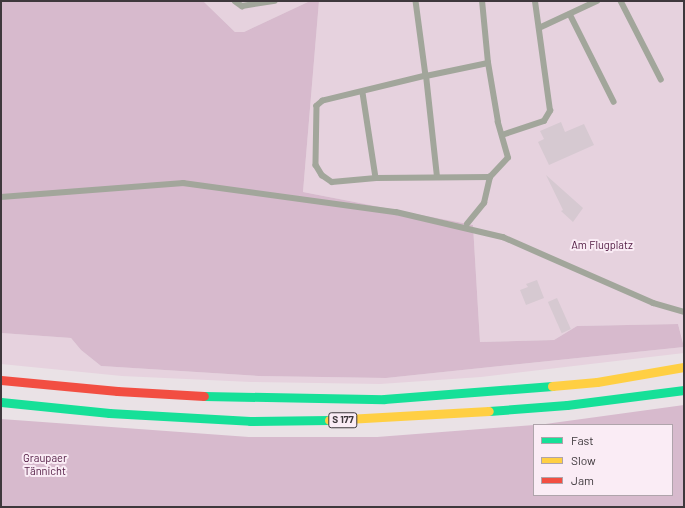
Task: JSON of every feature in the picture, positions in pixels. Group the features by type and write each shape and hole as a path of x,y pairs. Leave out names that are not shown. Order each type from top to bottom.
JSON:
{"highway":[{"name":"S 177","path":"1,380 117,391 249,398 384,399 597,382 684,367"},
{"name":"S 177","path":"1,402 109,413 250,421 378,419 567,405 684,390"}],"lane":[{"path":"234,1 242,6 275,1"},
{"path":"416,1 437,177"},
{"path":"466,224 484,203 490,177 508,158 488,63 482,1"},
{"path":"502,135 544,121 550,111 535,1"},
{"path":"539,28 596,1"},
{"path":"621,1 661,79"},
{"path":"570,14 614,102"},
{"path":"488,63 426,76 363,93 323,101 318,106 316,166 322,175 332,182 376,178 437,177 469,179 490,177"},
{"path":"363,93 376,178"},
{"path":"1,197 183,183 396,212 503,237 653,303 684,312"}],"green space":[{"path":"1,1 203,1 235,32 244,32 310,1 319,1 303,192 473,225 480,342 554,340 577,326 678,324 684,347 386,378 259,376 101,366 81,350 71,338 1,333"},
{"path":"203,1 310,1 244,32 235,32"},
{"name":"Am Flugplatz","path":"319,1 684,1 684,345 678,324 577,326 554,340 480,342 473,225 303,192"},
{"path":"1,333 71,338 81,350 101,366 259,376 386,378 684,347 684,353 481,377 380,384 251,382 122,376 1,364"},
{"name":"Graupaer Tännicht","path":"684,405 684,507 1,507 1,419 249,437 377,437 533,425 533,496 673,496 673,424 545,424"}],"building":[{"path":"561,122 565,132 584,124 594,145 549,165 538,142 544,139 540,131"},
{"path":"546,175 583,208 573,222 561,211 563,210"},
{"path":"537,280 544,298 526,305 520,290 528,287 526,284"},
{"path":"557,298 571,329 562,333 548,302"}],"traffic: fast":[{"path":"204,396 384,399 552,386"},
{"path":"489,411 567,405 684,390"},
{"path":"1,402 109,413 250,421 329,420"}],"traffic: slow":[{"path":"552,386 597,382 684,367"},
{"path":"329,420 489,411"}],"traffic: jam":[{"path":"1,380 117,391 204,396"}]}
